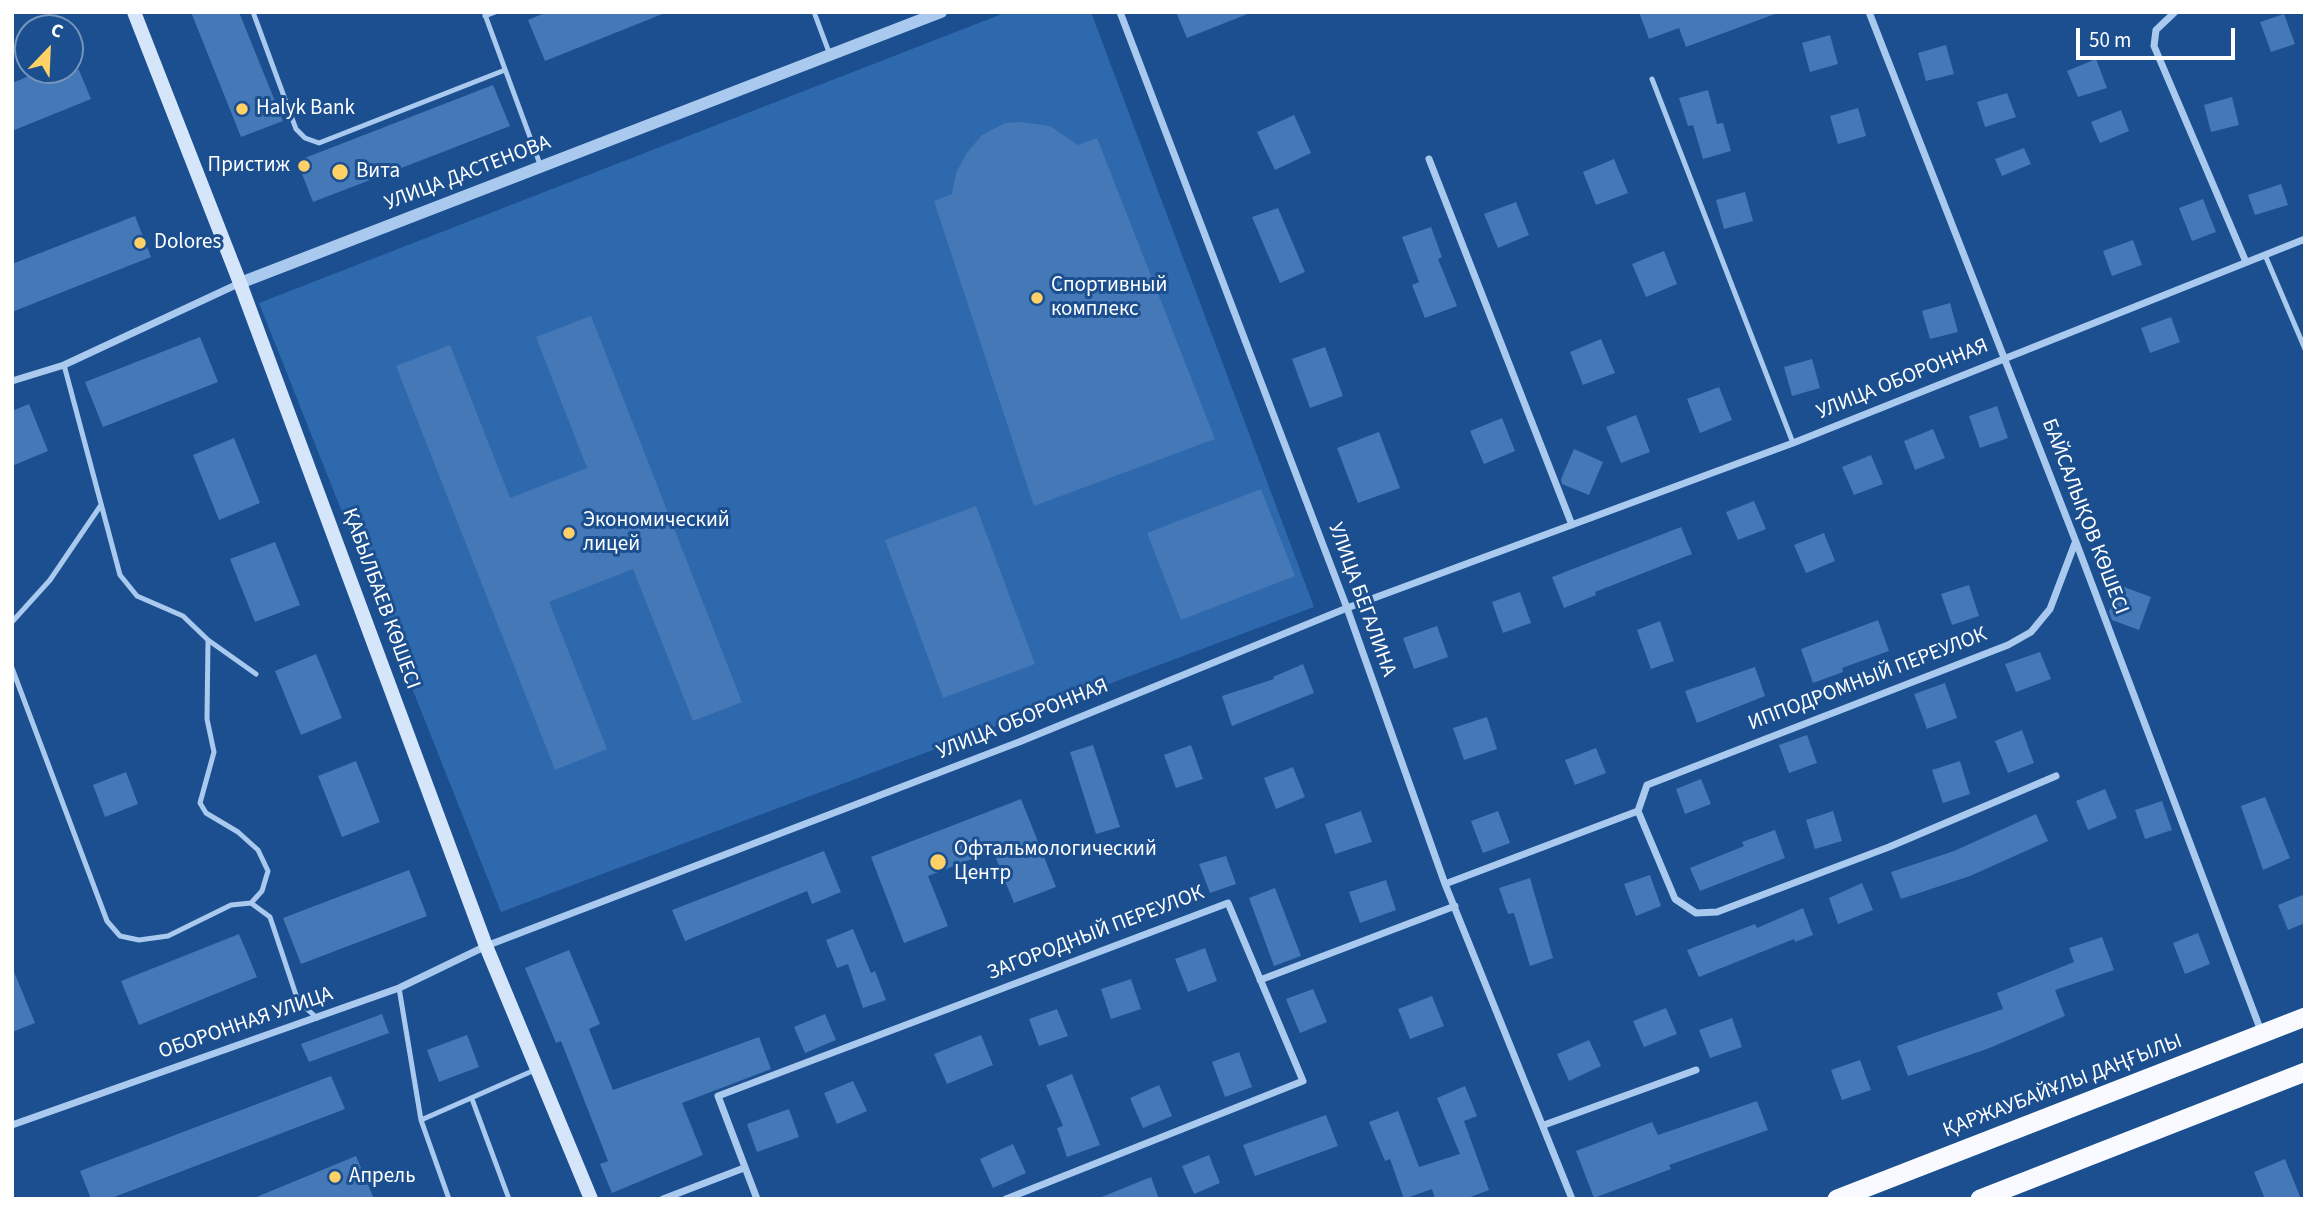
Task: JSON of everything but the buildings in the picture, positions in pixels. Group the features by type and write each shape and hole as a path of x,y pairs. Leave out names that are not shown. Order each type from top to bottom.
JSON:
{"highway":[{"name":"ҚАРЖАУБАЙҰЛЫ ДАҢҒЫЛЫ","path":"1837,1199 2305,1017"},
{"path":"1980,1199 2303,1078"}],"main road":[{"name":"ҚАБЫЛБАЕВ КӨШЕСІ","path":"134,12 240,283 486,946 591,1199"}],"street":[{"name":"УЛИЦА ДАСТЕНОВА","path":"12,381 64,365 240,283 941,12"},
{"name":"УЛИЦА БЕГАЛИНА","path":"1120,12 1347,608 1445,884 1572,1199"},
{"name":"БАЙСАЛЫҚОВ КӨШЕСІ","path":"1869,12 2076,542 2263,1035"},
{"path":"2175,12 2156,30 2154,46 2246,262"},
{"path":"1429,159 1572,524"},
{"name":"УЛИЦА ОБОРОННАЯ","path":"486,946 1018,742 1347,608 1793,443 2305,239"},
{"name":"ИППОДРОМНЫЙ ПЕРЕУЛОК","path":"1638,811 1647,785 2008,645 2031,632 2050,608 2076,542"},
{"path":"1445,884 1638,811 1675,899 1696,914 1717,912 1889,847 2056,776"},
{"name":"ЗАГОРОДНЫЙ ПЕРЕУЛОК","path":"757,1199 718,1096 1228,903 1303,1081 1006,1199"},
{"path":"1260,980 1455,906"},
{"name":"ОБОРОННАЯ УЛИЦА","path":"12,1125 399,988 486,946"},
{"path":"1544,1125 1696,1070"},
{"path":"663,1199 744,1168"}],"lane":[{"path":"253,12 296,129 305,138 319,143 505,70"},
{"path":"495,12 484,14 541,167"},
{"path":"814,12 830,55"},
{"path":"1652,79 1793,443"},
{"path":"2265,255 2305,349"},
{"path":"64,365 120,575 137,596 183,616 208,640 257,674"},
{"path":"12,622 50,580 101,505"},
{"path":"12,668 107,922 120,936 139,940 168,936 231,905 251,903 262,891 268,871 258,850 238,832 206,813 200,803 214,752 207,719 208,640"},
{"path":"251,903 270,917 298,1000 317,1018"},
{"path":"399,988 421,1119 449,1199"},
{"path":"421,1119 538,1069"},
{"path":"472,1099 509,1199"}],"shaded area":[{"path":"1007,12 1091,12 1314,607 501,912 259,303"}],"place":[{"name":"Halyk Bank","path":"242,109"},
{"name":"Пристиж","path":"304,166"},
{"name":"Вита","path":"340,172"},
{"name":"Dolores","path":"140,243"},
{"name":"Спортивный комплекс","path":"1037,298"},
{"name":"Экономический лицей","path":"569,533"},
{"name":"Офтальмологический Центр","path":"938,862"},
{"name":"Апрель","path":"335,1177"}]}
